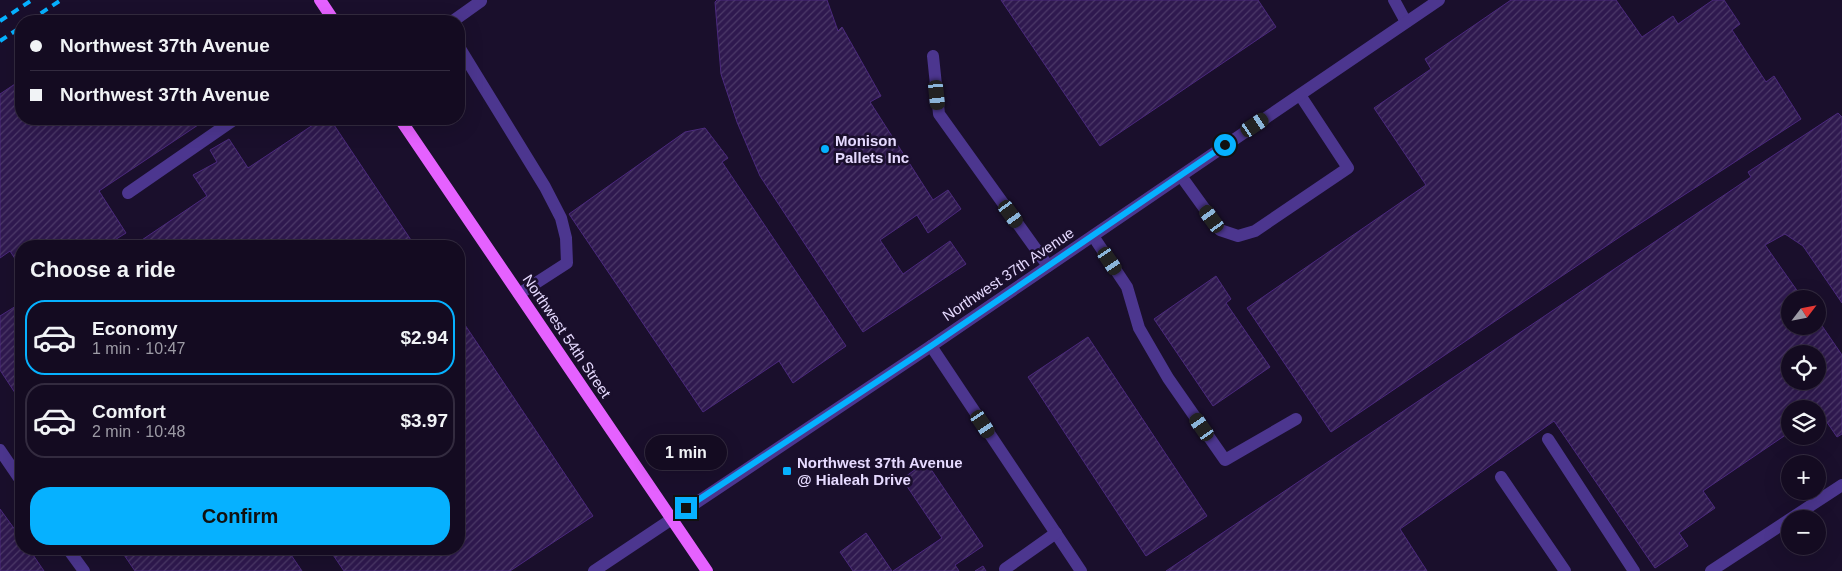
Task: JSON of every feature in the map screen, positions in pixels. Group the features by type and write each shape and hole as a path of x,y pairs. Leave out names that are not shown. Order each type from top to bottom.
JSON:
{"main road":[{"path":"320,0 330,15"},
{"name":"Northwest 54th Street","path":"404,125 707,571"}],"street":[{"path":"1394,0 1406,22"},
{"name":"Northwest 37th Avenue","path":"594,571 931,346 1439,0"},
{"path":"461,15 481,1"},
{"path":"933,56 939,114 1048,266"},
{"path":"465,57 545,187 561,218 566,238 566,262 519,294"},
{"path":"1181,176 1220,230 1238,236 1255,231 1348,168 1300,95"},
{"path":"128,193 226,125"},
{"path":"1093,236 1127,287 1139,328 1168,378 1225,460 1296,419"},
{"path":"931,346 1081,571"},
{"path":"1548,439 1634,571"},
{"path":"0,450 15,471"},
{"path":"1501,477 1565,571"},
{"path":"1711,571 1842,484"},
{"path":"1005,569 1056,533"},
{"path":"72,555 84,571"}],"building":[{"name":"Monison Pallets Inc","path":"717,0 827,0 838,31 842,27 881,96 870,102 933,200 948,190 961,209 928,233 917,215 880,240 903,274 950,241 966,264 863,332 760,176 737,122 721,74 715,2"},
{"path":"1001,0 1258,0 1276,27 1100,146"},
{"path":"1511,0 1616,0 1642,37 1673,16 1678,24 1713,0 1724,0 1740,24 1732,30 1766,82 1774,76 1801,119 1627,232 1331,432 1247,308 1426,185 1374,108 1431,69 1425,59"},
{"path":"15,84 15,125 198,125 99,191 126,233 115,240 15,240 15,259 10,251 0,258 0,94"},
{"path":"1838,113 1842,117 1842,303 1803,246 1785,234 1765,245 1797,290 1781,290 1781,335 1826,335 1826,332 1842,355 1842,434 1837,437 1826,421 1826,400 1781,400 1781,438 1703,491 1715,508 1679,533 1688,546 1655,568 1554,421 1400,529 1427,571 1166,571 1751,177 1748,172"},
{"path":"313,125 334,125 411,240 142,240 207,196 193,175 217,162 210,150 229,139 248,168"},
{"path":"705,128 728,158 722,162 846,346 793,383 779,361 703,412 569,214 685,132"},
{"path":"1216,276 1231,299 1226,303 1270,367 1213,406 1154,319"},
{"path":"15,307 15,393 0,370 0,316"},
{"path":"465,325 593,516 510,571 344,571 333,555 465,555"},
{"path":"1088,337 1207,516 1146,556 1028,377"},
{"path":"926,462 983,546 955,565 959,571 893,571 942,538 902,479"},
{"path":"0,509 15,530 15,555 33,555 44,571 0,571"},
{"path":"866,533 892,571 853,571 840,552"},
{"path":"124,555 291,555 302,571 135,571"},
{"path":"983,566 986,571 975,571"}],"railway":[{"path":"0,21 32,0"},
{"path":"38,15 61,0"},
{"path":"0,41 15,31"}],"place":[{"name":"Monison Pallets Inc","path":"825,149"},
{"name":"Northwest 37th Avenue @ Hialeah Drive","path":"787,471"}],"route":[{"path":"686,508 931,346 1225,145"}]}
